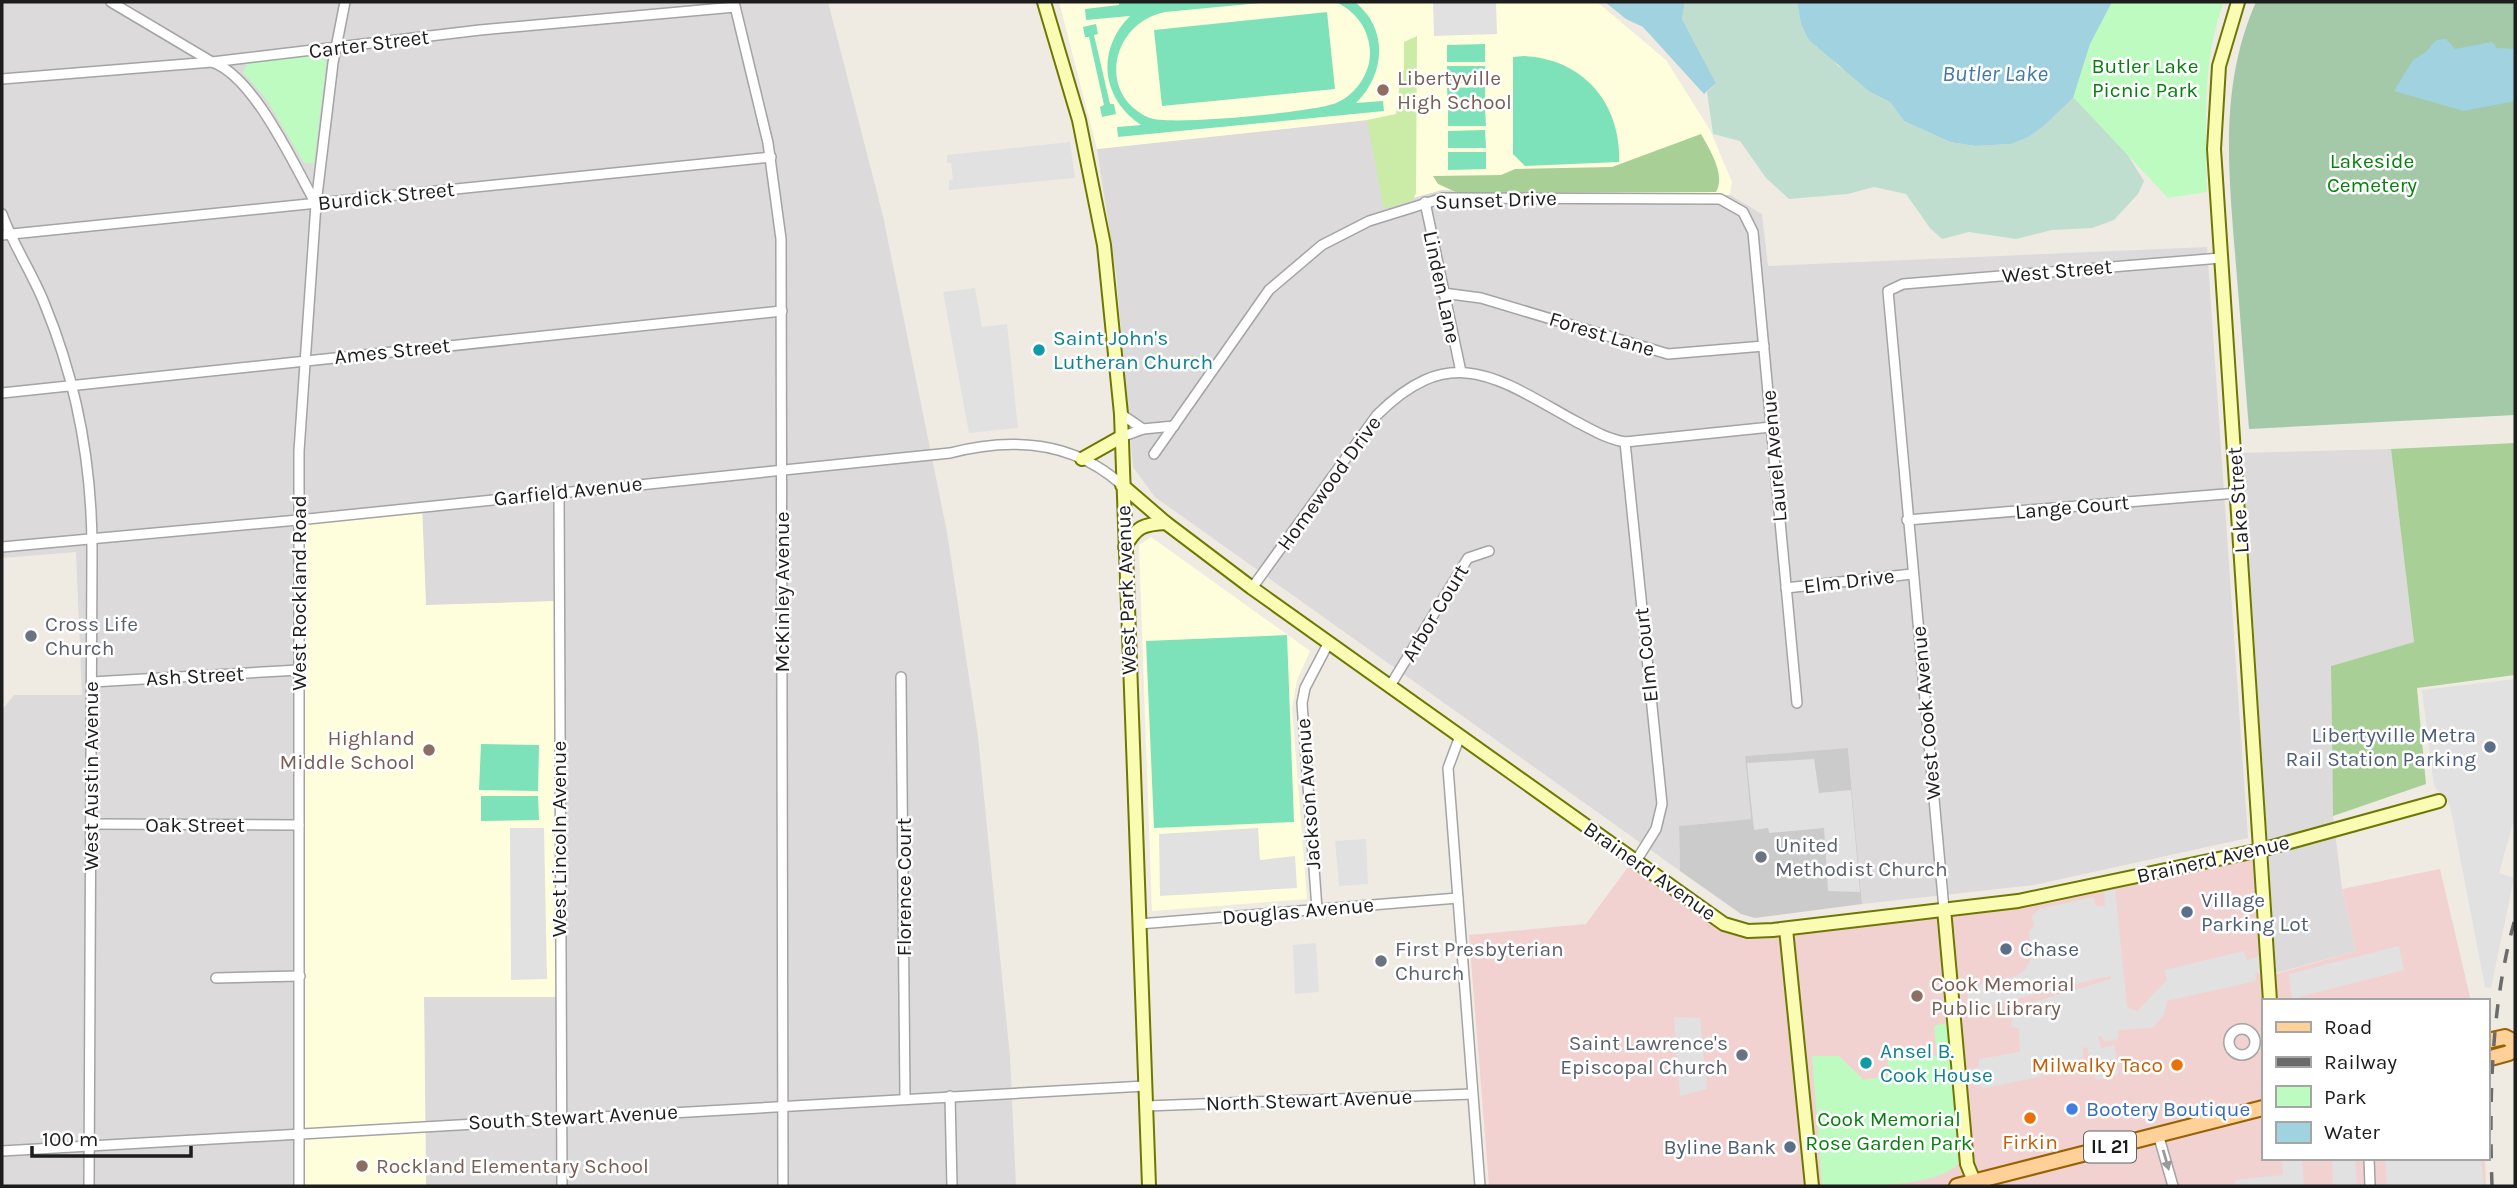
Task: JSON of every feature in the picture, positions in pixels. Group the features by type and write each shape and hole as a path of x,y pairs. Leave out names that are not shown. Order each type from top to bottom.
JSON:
{"main road":[{"path":"2489,1041 2505,1037 2515,1044 2509,1053 2489,1058"},
{"name":"IL 21","path":"1957,1186 1975,1184 2262,1108"}],"street":[{"path":"111,2 212,62 224,66 253,96 316,204"},
{"name":"West Rockland Road","path":"299,1186 298,520 303,360 316,204 345,2"},
{"name":"West Park Avenue","path":"1044,2 1079,120 1104,246 1121,414 1149,1186"},
{"name":"Lake Street","path":"2238,2 2225,41 2214,98 2214,149 2270,999"},
{"name":"Carter Street","path":"2,79 212,62 480,30 735,4"},
{"name":"McKinley Avenue","path":"735,4 771,157 781,239 783,1186"},
{"name":"Burdick Street","path":"6,234 771,157"},
{"name":"Sunset Drive","path":"1154,454 1257,305 1302,260 1342,234 1425,202 1443,198 1720,199 1743,212"},
{"name":"Linden Lane","path":"1425,202 1461,372"},
{"name":"Laurel Avenue","path":"1743,212 1753,232 1797,703"},
{"name":"West Austin Avenue","path":"2,214 6,234 44,302 72,384 88,473 92,538 89,1186"},
{"name":"West Street","path":"1893,286 2221,258"},
{"name":"West Cook Avenue","path":"1893,286 1887,297 1907,520 1967,1164 1975,1184"},
{"name":"Forest Lane","path":"1443,293 1481,298 1668,354 1764,346"},
{"name":"Ames Street","path":"2,393 782,311"},
{"name":"Homewood Drive","path":"1252,588 1377,415 1392,399 1423,380 1461,372 1483,373 1527,391 1602,435 1625,442 1771,427"},
{"path":"1121,414 1143,429"},
{"path":"1082,459 1121,437 1143,429 1174,426"},
{"name":"Elm Court","path":"1625,442 1661,804 1656,829 1636,861"},
{"name":"Garfield Avenue","path":"2,547 298,520 950,453 984,444 1027,443 1056,448 1110,474 1122,485"},
{"name":"Brainerd Avenue","path":"1122,485 1166,523 1252,588 1724,924 1748,931 1786,929 2018,901 2261,850 2439,801"},
{"name":"West Lincoln Avenue","path":"559,492 562,1186"},
{"name":"Lange Court","path":"1907,520 2237,493"},
{"path":"1125,547 1134,530 1141,526 1166,523"},
{"name":"Arbor Court","path":"1391,686 1468,558 1489,551"},
{"name":"Elm Drive","path":"1786,588 1912,574"},
{"name":"Jackson Avenue","path":"1317,909 1302,703 1305,688 1329,642"},
{"name":"Ash Street","path":"92,682 299,670"},
{"name":"Florence Court","path":"901,677 905,1098"},
{"path":"1460,736 1448,768 1480,1186"},
{"name":"Oak Street","path":"91,824 299,825"},
{"name":"Douglas Avenue","path":"1139,924 1458,898"},
{"path":"1786,929 1812,1186"},
{"path":"216,978 300,976"},
{"name":"South Stewart Avenue","path":"2,1151 1145,1086"},
{"name":"North Stewart Avenue","path":"1146,1106 1472,1094"},
{"path":"950,1096 952,1186"},
{"path":"2158,1135 2174,1186"},
{"path":"2369,1160 2370,1186"}],"shaded area":[{"path":"2,2 828,2 883,216 947,532 978,737 1010,1057 1016,1186 426,1186 424,997 559,997 558,601 426,606 422,507 299,1186 2,1186 2,710 14,695 82,695 76,552 2,558"},
{"name":"Libertyville High School","path":"1059,2 1597,2 1666,60 1710,130 1732,182 1730,195 1442,190 1406,200 1367,120 1097,149"},
{"path":"1433,2 1496,2 1497,34 1434,36"},
{"path":"1685,2 1797,2 1801,24 1808,39 1825,51 1838,66 1855,76 1870,92 1890,102 1904,121 1950,142 1975,146 2011,144 2045,125 2073,98 2078,99 2127,154 2144,181 2138,194 2114,220 2092,228 2052,230 2016,239 1969,232 1942,239 1930,228 1906,194 1874,187 1848,194 1789,199 1766,178 1740,141 1713,134 1707,92 1716,83 1682,19"},
{"path":"1367,120 1442,190 1730,195 1762,214 1768,266 2207,247 2248,838 2034,885 1862,904 1848,748 1745,756 1751,819 1679,826 1680,871 1155,497 1133,467 1116,273 1097,149"},
{"path":"1070,142 1075,178 949,190 949,180 953,180 947,155"},
{"path":"975,288 982,327 1007,324 1018,428 969,433 943,292"},
{"path":"2391,449 2414,642 2331,666 2333,816 2342,889 2356,951 2276,973 2242,453"},
{"name":"Highland Middle School","path":"422,507 426,605 559,601 560,997 424,997 426,1186 299,1186 298,520"},
{"path":"1151,537 1310,651 1297,680 1292,708 1307,899 1152,911 1139,545"},
{"path":"2515,679 2515,816 2499,873 2514,878 2491,988 2485,987 2450,805 2434,786 2422,690"},
{"path":"1848,748 1862,904 1755,918 1741,914 1680,871 1679,826 1751,819 1745,756"},
{"path":"1814,759 1819,793 1851,790 1860,892 1828,891 1824,828 1769,833 1768,828 1754,830 1747,763"},
{"path":"510,828 544,828 547,979 511,980"},
{"path":"1258,828 1260,860 1295,856 1297,888 1160,896 1159,834"},
{"path":"1366,839 1368,884 1339,886 1335,841"},
{"path":"2255,857 2265,977 2356,951 2342,889 2440,869 2471,999 2262,999 2262,1160 2485,1160 2486,1186 1489,1186 1469,935 1586,924 1631,863 1729,933 1748,937 2050,903"},
{"path":"2115,889 2127,1007 2137,1011 2167,980 2164,970 2244,951 2247,961 2261,955 2263,976 2255,972 2256,981 2167,1001 2164,1015 2152,1028 2118,1030 2118,1039 2105,1042 2102,1036 2098,1036 2101,1048 2114,1045 2119,1074 2096,1080 2087,1047 2083,1048 2083,1062 2060,1065 2038,1077 1982,1089 1979,1081 1970,1084 1969,1066 1975,1069 1979,1066 1979,1059 2020,1052 2019,1028 2012,1027 2010,1009 2111,979 2111,976 1968,1011 1967,988 2016,976 2026,969 2031,958 2029,931 2034,926 2032,916 2040,909 2093,897 2096,906 2105,906 2104,892"},
{"path":"1316,943 1319,992 1295,994 1293,945"},
{"path":"2399,946 2404,970 2292,999 2289,974"},
{"path":"1674,1017 1700,1018 1707,1089 1680,1096"},
{"path":"2282,1160 2302,1160 2304,1186 2236,1186 2235,1180 2283,1175"},
{"path":"2332,1160 2355,1160 2357,1186 2333,1186"},
{"path":"2385,1160 2481,1160 2484,1186 2387,1186"}],"green space":[{"path":"1119,2 1271,2 1165,12 1147,19 1132,30 1122,44 1117,60 1117,77 1122,93 1133,107 1150,118 1185,120 1243,117 1323,107 1342,100 1353,92 1361,81 1369,63 1370,53 1363,26 1352,12 1336,2 1355,2 1374,25 1378,38 1377,66 1366,92 1356,103 1383,101 1384,111 1118,137 1117,127 1141,125 1118,101 1111,88 1108,73 1112,44 1119,29 1130,16 1086,20 1085,9 1119,5"},
{"name":"Butler Lake Picnic Park","path":"2112,2 2224,2 2208,71 2207,192 2168,198 2073,97 2090,44"},
{"name":"Lakeside Cemetery","path":"2256,2 2515,2 2515,415 2249,429 2230,189 2229,126 2237,63 2244,33"},
{"path":"1327,12 1335,89 1162,106 1154,30"},
{"path":"1096,24 1098,34 1094,35 1110,104 1114,104 1116,114 1102,117 1100,107 1104,105 1089,37 1085,37 1083,27"},
{"path":"1417,36 1416,193 1413,200 1384,209 1367,120 1396,114 1401,74 1404,70 1404,42"},
{"path":"1485,44 1485,62 1447,62 1447,45"},
{"path":"324,54 326,64 314,163 304,163 267,100 243,72 247,63"},
{"path":"1513,57 1545,59 1564,66 1581,75 1594,88 1613,121 1619,162 1525,166 1513,154"},
{"path":"1447,66 1485,66 1485,83 1448,83"},
{"path":"1485,87 1485,105 1448,105 1447,88"},
{"path":"1485,108 1486,126 1448,126 1448,109"},
{"path":"1485,130 1486,148 1448,148 1448,131"},
{"path":"1701,134 1718,170 1719,185 1716,192 1458,193 1438,184 1433,176 1501,175 1515,169 1612,167"},
{"path":"1448,152 1486,152 1486,169 1448,170"},
{"path":"2515,443 2515,675 2417,688 2426,784 2333,816 2331,666 2414,642 2391,449"},
{"path":"1287,635 1294,822 1154,828 1146,641"},
{"path":"481,744 539,745 538,791 479,790"},
{"path":"481,796 538,796 539,820 481,821"},
{"name":"Cook Memorial Rose Garden Park","path":"1951,1022 1958,1164 1947,1172 1915,1182 1822,1186 1812,1056 1839,1056 1864,1080 1889,1075 1887,1055 1902,1054 1905,1060 1937,1056 1934,1026"}],"water":[{"path":"1605,2 1685,2 1682,19 1716,83 1704,94 1643,27 1626,19"},
{"name":"Butler Lake","path":"1797,2 2112,2 2090,44 2073,98 2028,137 2011,144 1975,146 1950,142 1904,121 1890,102 1870,92 1808,39 1801,24"},
{"path":"2446,39 2455,49 2492,42 2497,48 2515,49 2515,101 2464,111 2394,91 2413,60 2426,52 2436,40"}],"railway":[{"path":"2492,1186 2493,1051 2501,984 2515,919"}],"place":[{"name":"Libertyville High School","path":"1383,90"},
{"name":"Saint John's Lutheran Church","path":"1039,350"},
{"name":"Cross Life Church","path":"31,636"},
{"name":"Libertyville Metra Rail Station Parking","path":"2490,747"},
{"name":"Highland Middle School","path":"429,750"},
{"name":"United Methodist Church","path":"1761,857"},
{"name":"Village Parking Lot","path":"2187,912"},
{"name":"Chase","path":"2006,949"},
{"name":"First Presbyterian Church","path":"1381,961"},
{"name":"Cook Memorial Public Library","path":"1917,996"},
{"name":"Saint Lawrence's Episcopal Church","path":"1742,1055"},
{"name":"Ansel B. Cook House","path":"1866,1063"},
{"name":"Milwalky Taco","path":"2177,1065"},
{"name":"Bootery Boutique","path":"2072,1109"},
{"name":"Firkin","path":"2030,1118"},
{"name":"Byline Bank","path":"1790,1147"},
{"name":"Rockland Elementary School","path":"362,1166"}]}
